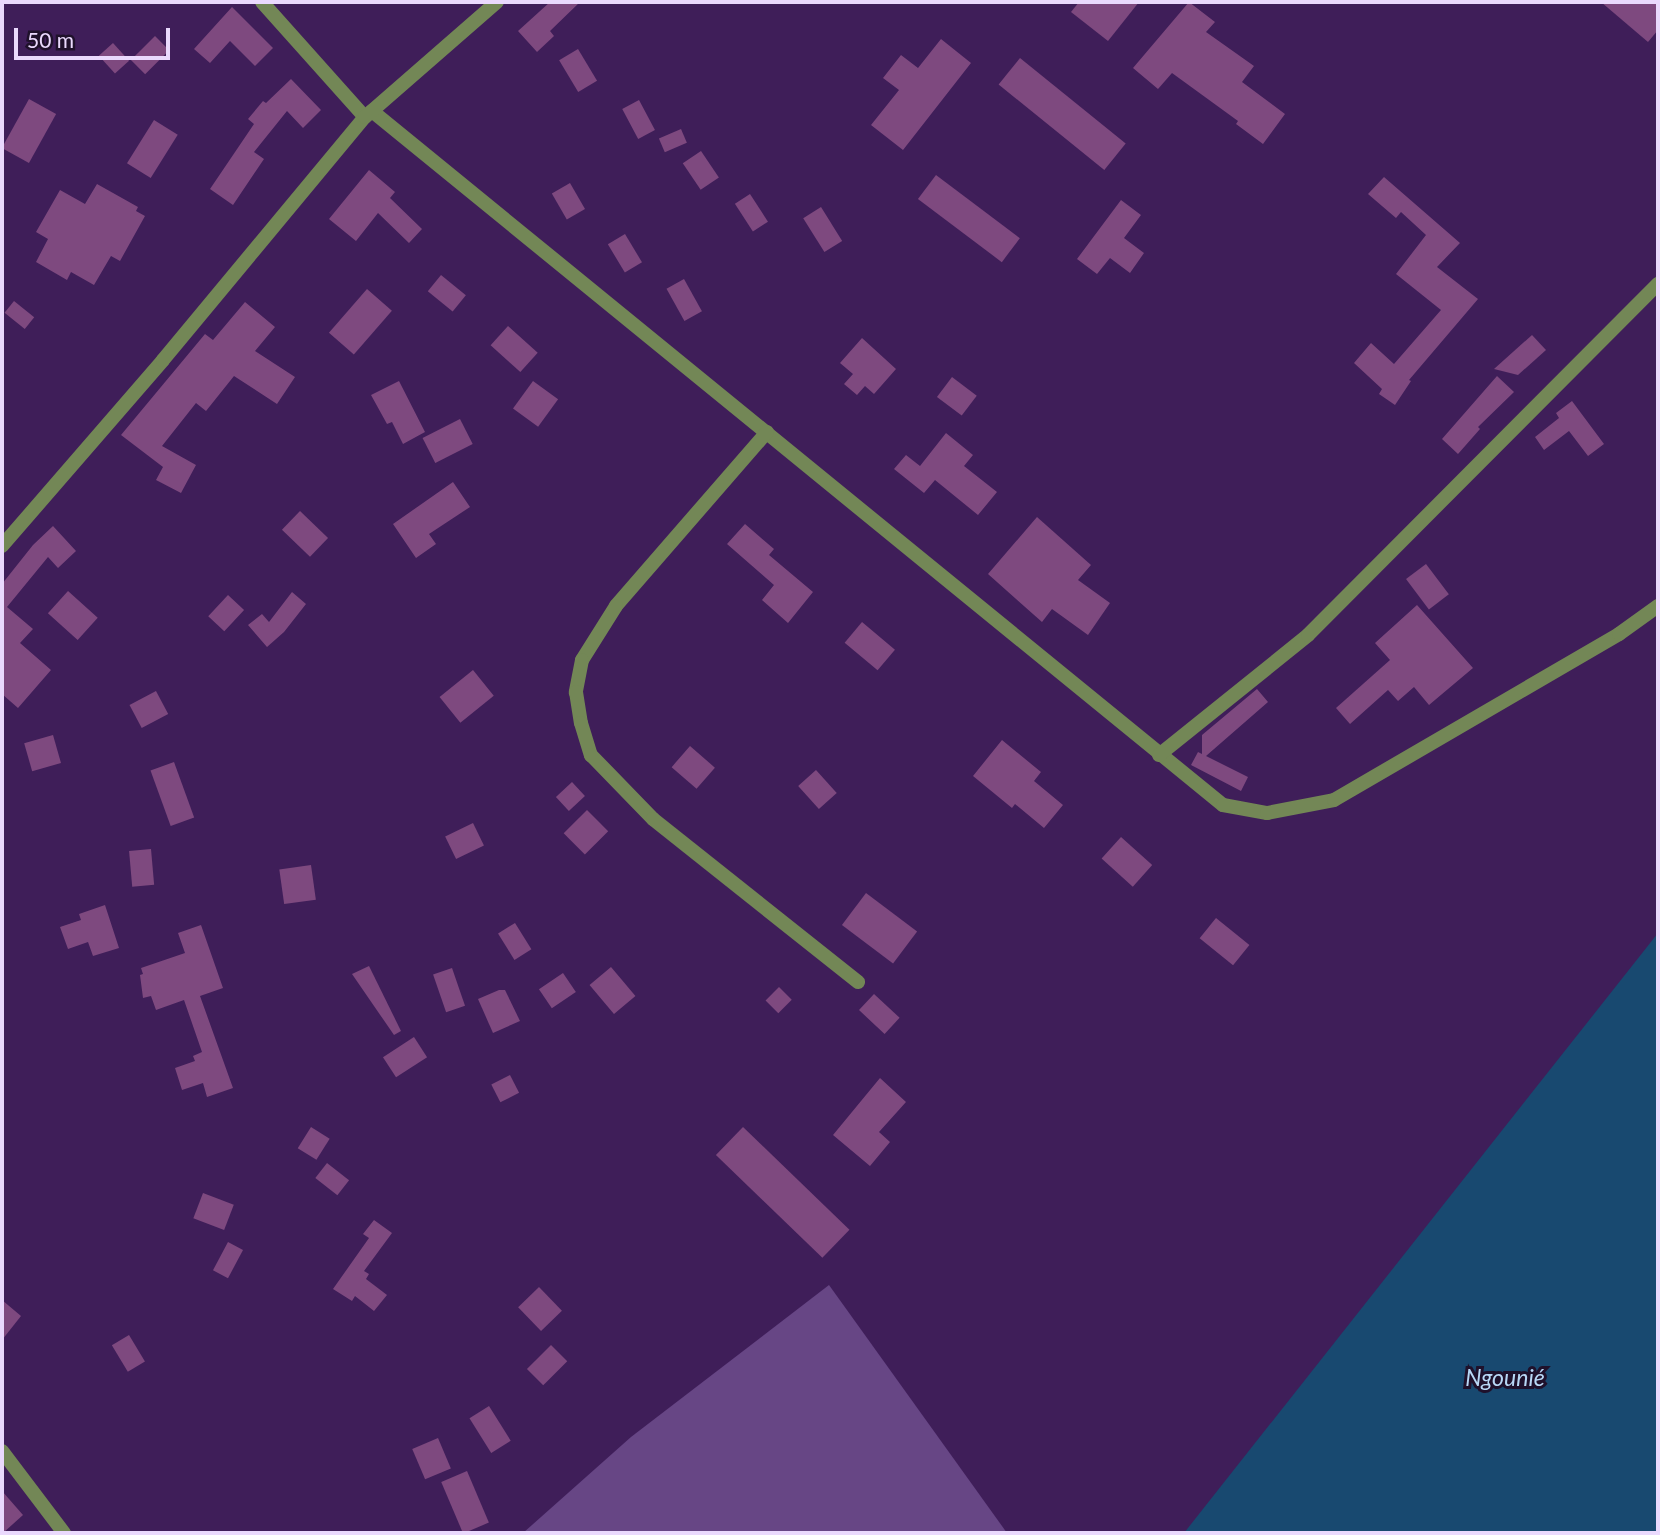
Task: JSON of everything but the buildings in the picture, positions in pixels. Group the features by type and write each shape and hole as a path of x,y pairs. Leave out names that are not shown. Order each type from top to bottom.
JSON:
{"street":[{"path":"262,2 368,114 767,432 1223,805 1267,813 1334,800 1619,634 1658,606"},
{"path":"2,546 163,360 368,114 497,2"},
{"path":"1159,755 1308,635 1658,284"},
{"path":"767,432 616,606 582,660 576,692 581,723 590,755 653,819 858,982"},
{"path":"2,1451 64,1533"}],"shaded area":[{"path":"829,1285 1007,1533 523,1533 631,1437"}],"water":[{"name":"Ngounié","path":"1658,933 1658,1533 1184,1533"}]}
